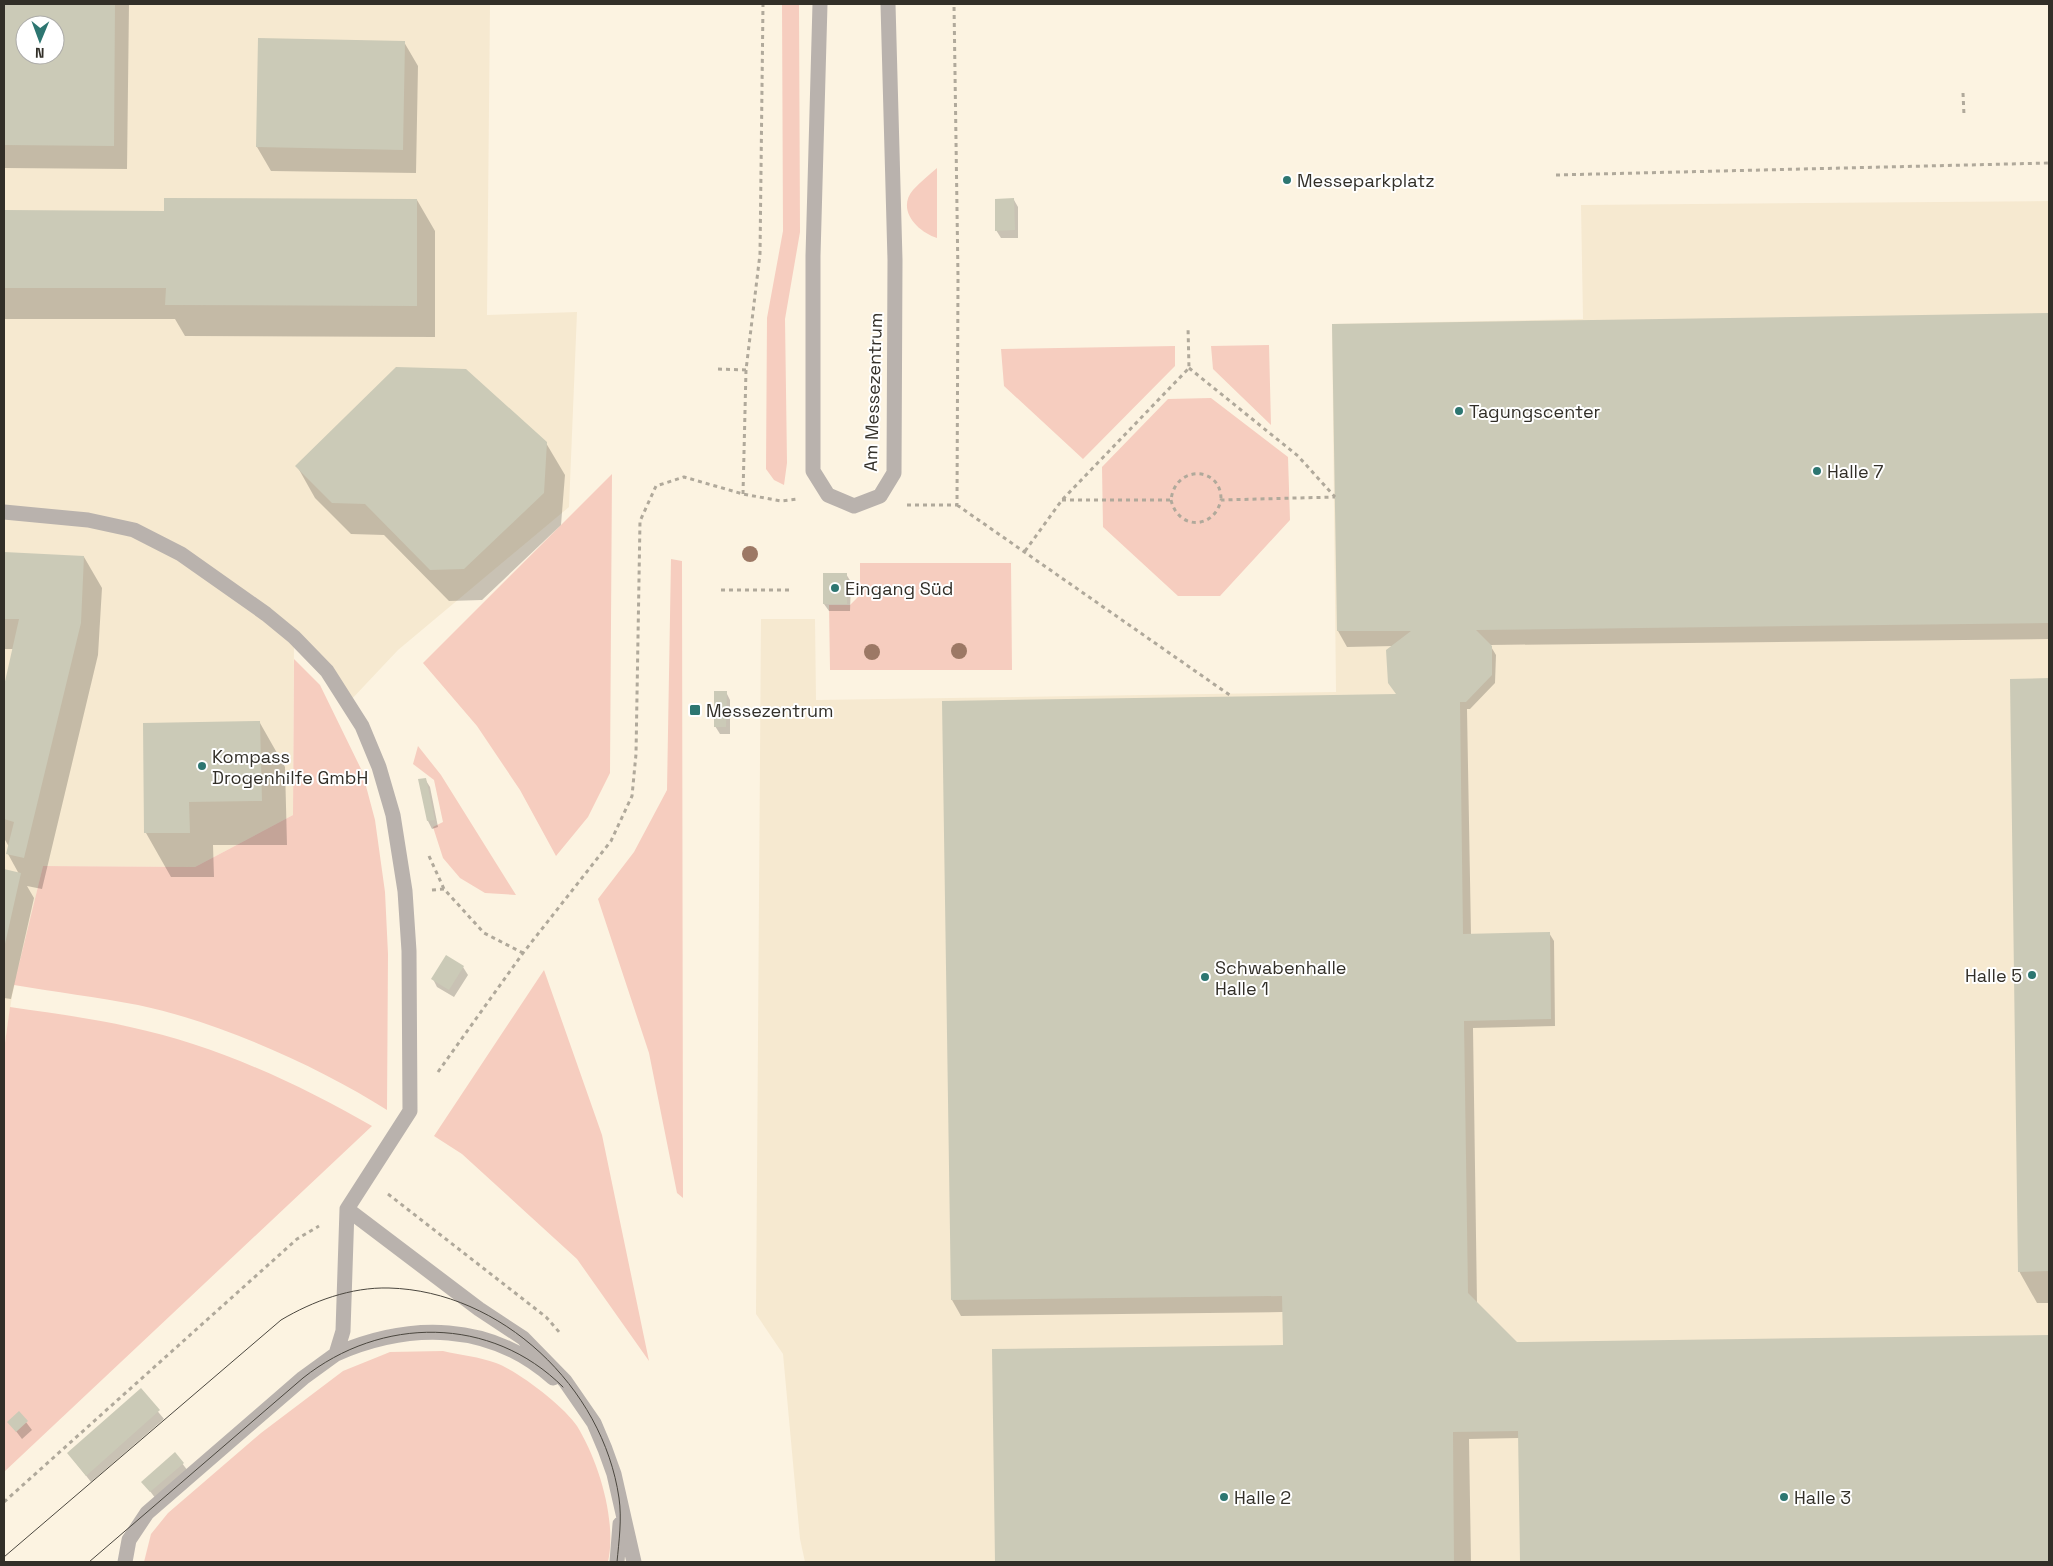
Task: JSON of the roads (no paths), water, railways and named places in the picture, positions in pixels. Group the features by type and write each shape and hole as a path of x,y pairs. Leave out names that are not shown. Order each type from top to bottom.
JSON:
{"street":[{"name":"Am Messezentrum","path":"820,4 813,256 813,471 828,495 854,506 880,496 894,473 895,260 888,4"},
{"path":"4,512 88,520 134,530 181,554 259,608 294,637 327,671 362,726 379,767 392,814 405,891 408,951 410,1111 347,1209 342,1331 336,1354"},
{"path":"347,1209 479,1309 523,1338 540,1352 579,1399 594,1423 606,1449 634,1562"},
{"path":"125,1562 129,1540 147,1513 303,1378 336,1354 374,1340 413,1332 454,1334 495,1344 532,1362 562,1386 592,1424 606,1449"},
{"path":"616,1562 620,1522 619,1499"}],"tram line":[{"path":"4,1557 281,1320 333,1296 361,1290 389,1288 430,1293 470,1306 507,1326 540,1352 569,1384 592,1419 609,1457 620,1506 617,1562"},
{"path":"89,1562 303,1378 334,1358 366,1343 401,1335 435,1332 470,1336 503,1346 534,1363 563,1387"}],"place":[{"name":"Messeparkplatz","path":"1287,180"},
{"name":"Tagungscenter","path":"1459,411"},
{"name":"Halle 7","path":"1817,471"},
{"name":"Eingang Süd","path":"835,588"},
{"name":"Messezentrum","path":"695,710"},
{"name":"Kompass Drogenhilfe GmbH","path":"202,766"},
{"name":"Halle 5","path":"2032,975"},
{"name":"Schwabenhalle Halle 1","path":"1205,977"},
{"name":"Halle 2","path":"1224,1497"},
{"name":"Halle 3","path":"1784,1497"}]}
